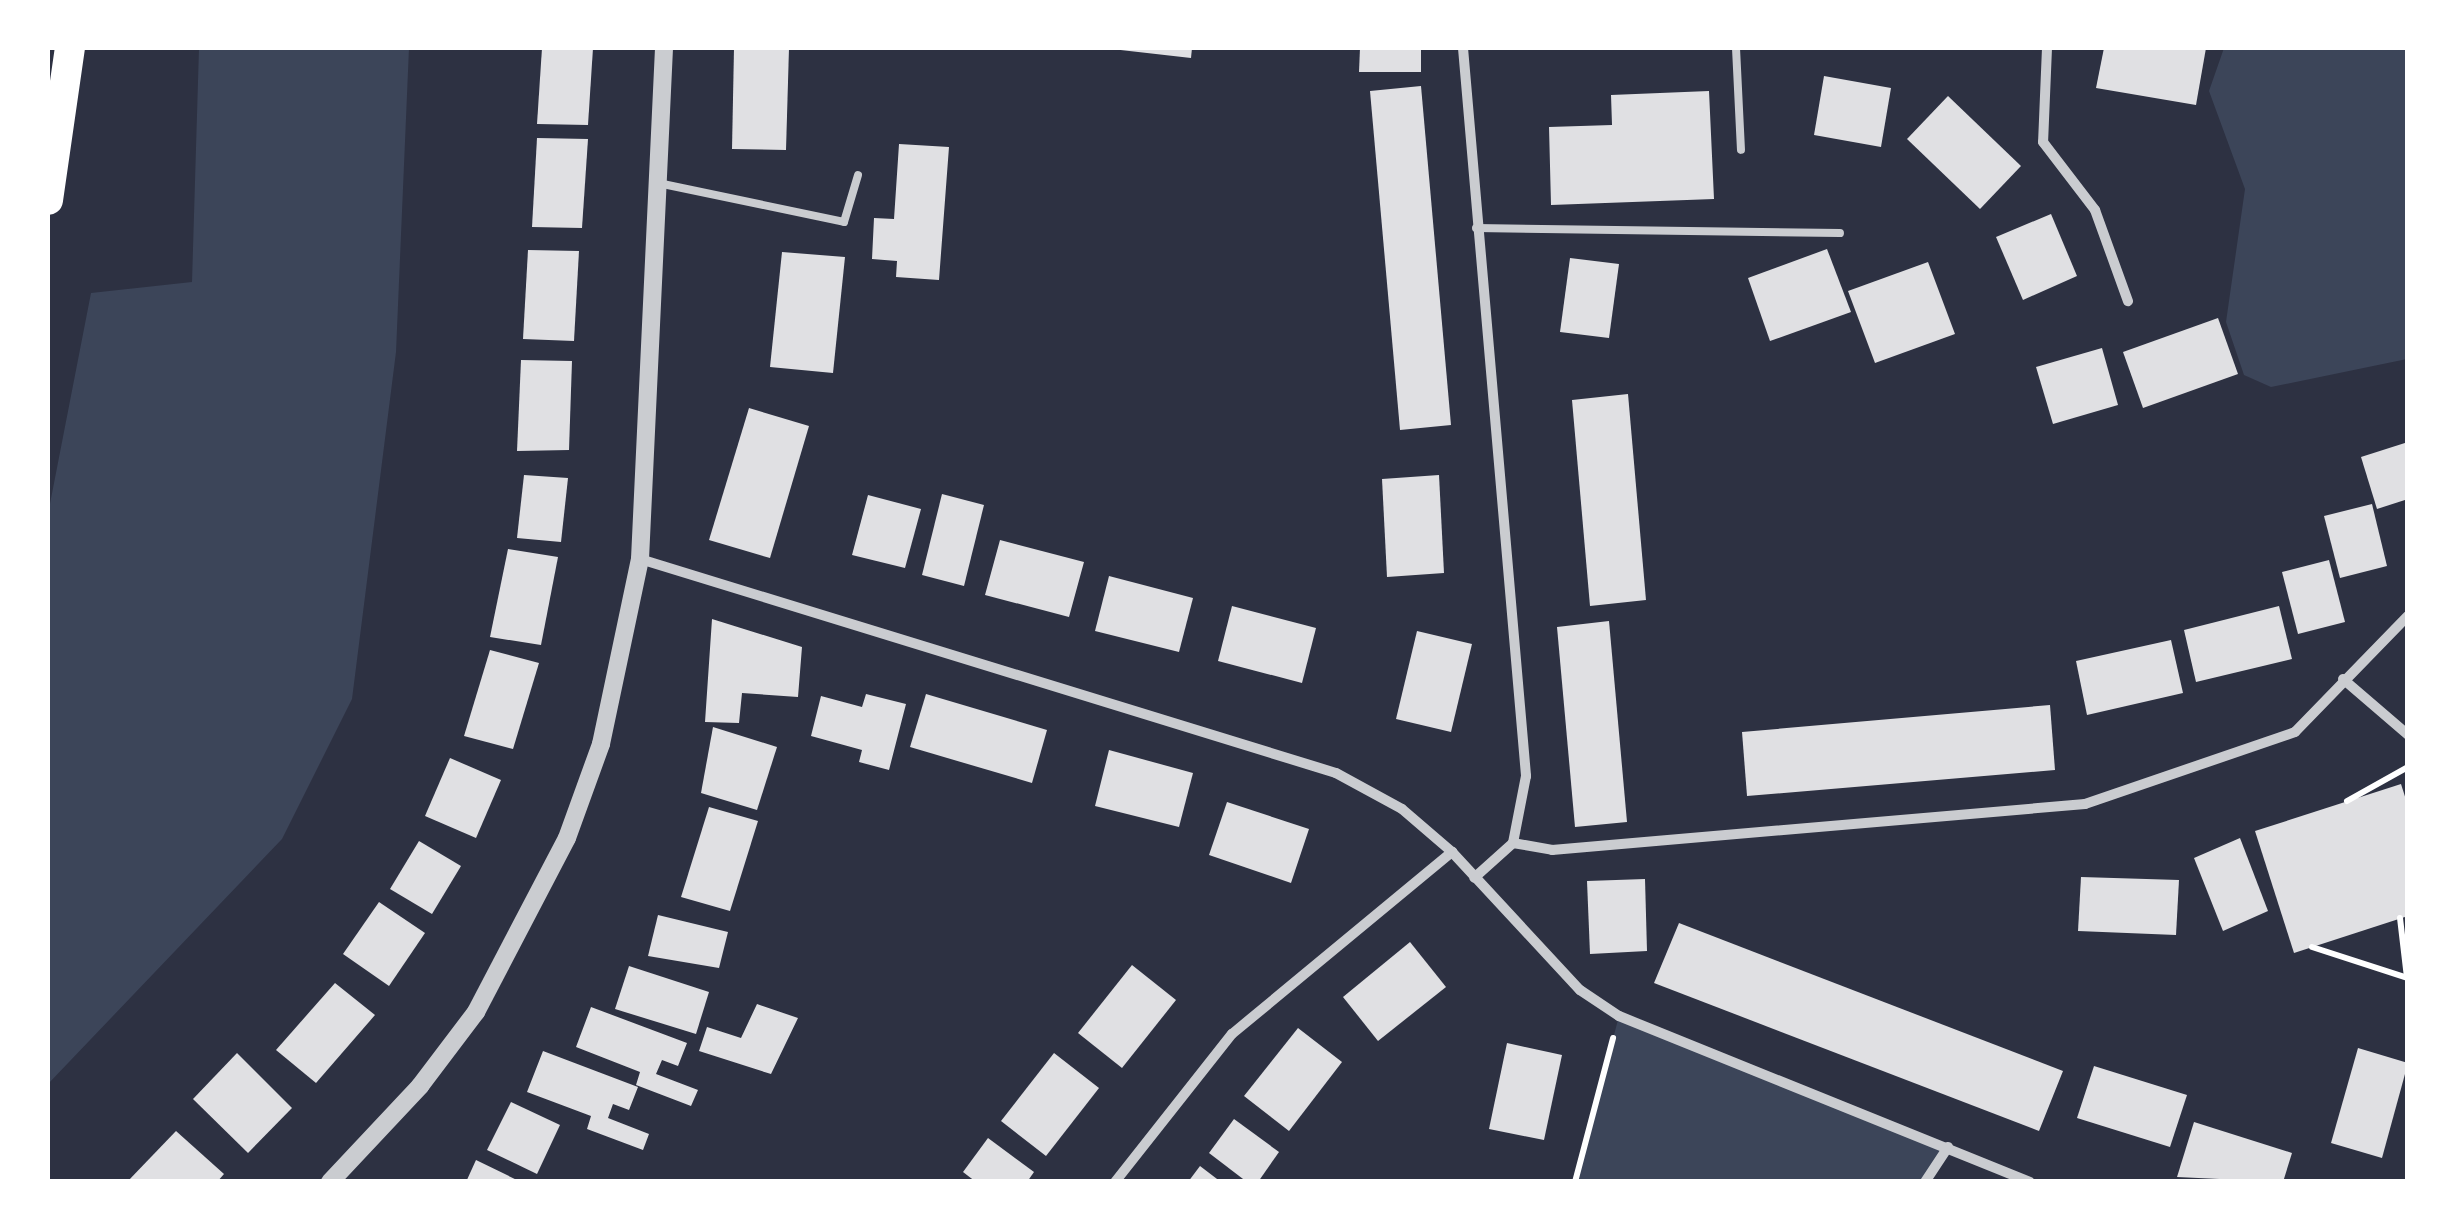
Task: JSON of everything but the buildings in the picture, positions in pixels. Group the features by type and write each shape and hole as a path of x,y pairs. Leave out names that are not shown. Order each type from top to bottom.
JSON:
{"highway":[{"path":"48,200 70,48"}],"street":[{"path":"330,1182 420,1086 476,1012 532,911 602,744 640,559 664,48"},
{"path":"1463,48 1526,776 1512,843 1474,878"},
{"path":"2047,48 2044,142 2095,210 2128,301"},
{"path":"640,559 1336,774 1402,809 1452,852 1580,990 1618,1016 2030,1182"},
{"path":"1512,843 1572,849 2085,804 2296,732 2343,679 2408,616"},
{"path":"2343,679 2408,735"},
{"path":"1115,1182 1232,1034 1452,852"},
{"path":"1925,1182 1948,1147"}],"lane":[{"path":"1736,48 1741,150"},
{"path":"658,183 844,222 858,175"},
{"path":"1476,228 1840,233"}],"path":[{"path":"2347,802 2408,767"},
{"path":"2312,947 2407,978 2400,918"},
{"path":"1574,1182 1618,1016"}],"shaded area":[{"path":"199,48 409,48 396,352 352,699 282,839 48,1084 48,514 91,293 192,282"},
{"path":"2224,48 2407,48 2407,359 2271,387 2244,375 2226,322 2245,189 2209,91"},
{"path":"1619,1016 1948,1147 1925,1181 1575,1182"}]}
